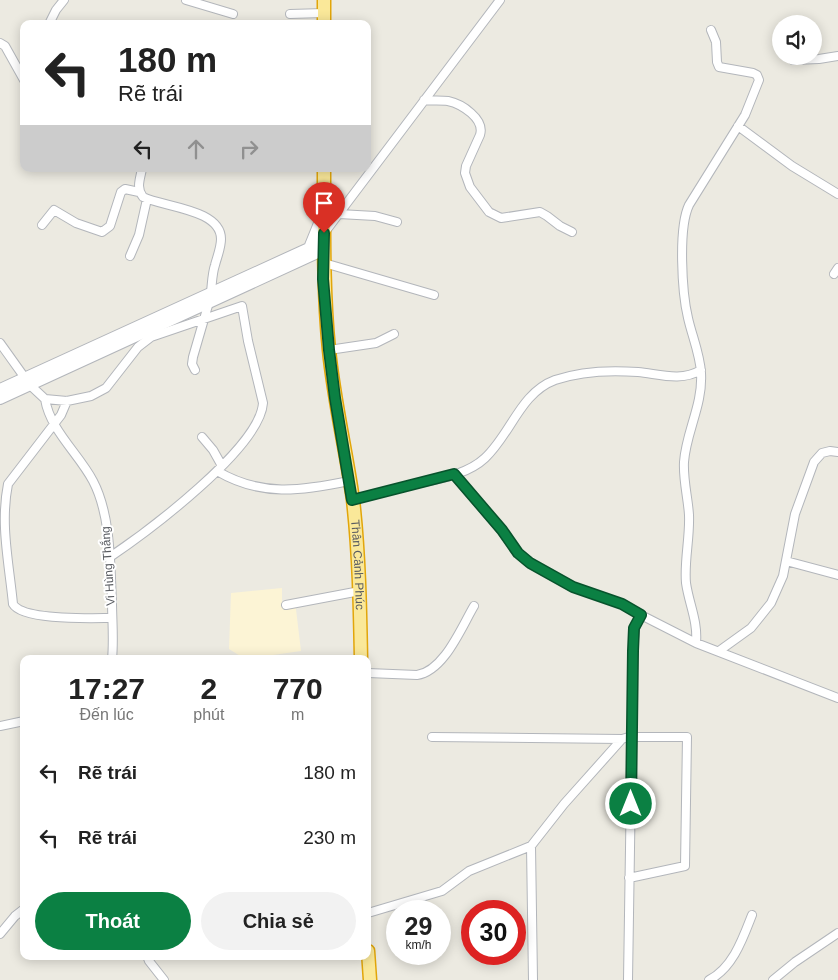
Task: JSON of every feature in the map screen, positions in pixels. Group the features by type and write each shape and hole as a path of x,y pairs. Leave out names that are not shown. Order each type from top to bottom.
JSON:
{"highway":[{"name":"Thân Cảnh Phúc","path":"324,172 323,279 329,350 352,500 360,591 361,655"},
{"path":"369,960 370,980"}],"street":[{"path":"51,20 64,0"},
{"path":"186,0 233,14"},
{"path":"371,170 500,0"},
{"path":"290,14 324,12"},
{"path":"696,643 696,623 686,582 689,513 684,463 686,447 699,400 701,382 684,297 684,220 689,205 738,126 759,82 759,78 753,73 719,66 716,62 716,42 711,30"},
{"path":"0,43 5,46 20,73"},
{"path":"822,59 838,56"},
{"path":"424,100 455,103 463,107 480,124 482,130 466,166 466,173 470,187 488,212 501,218 540,212 572,232"},
{"path":"738,126 792,166 838,194"},
{"path":"139,192 141,172"},
{"path":"0,399 28,381 309,252 324,241 338,214 370,172"},
{"path":"42,225 54,210 76,222 102,232 110,226 121,192 125,188 139,192 148,199 191,211 212,221 218,227 221,240 214,268 210,297 193,357 192,364 195,370"},
{"path":"130,256 139,235 148,199"},
{"path":"309,252 324,208"},
{"path":"338,214 375,216 397,222"},
{"path":"309,252 317,262 323,279"},
{"path":"324,263 434,295"},
{"path":"0,342 28,381 45,399 68,401 91,396 106,388 138,347 151,338 242,306 263,404 250,435 220,468 165,517 110,557"},
{"path":"329,350 376,343 394,334"},
{"path":"352,500 454,474 486,458 529,399 539,389 554,380 608,371 686,377 700,370"},
{"path":"0,389 28,381"},
{"name":"Vi Hùng Thắng","path":"45,399 46,407 55,424 93,482 101,500 110,557 112,655"},
{"path":"68,401 61,416 8,484 3,494 1,527 13,604 20,612 32,615 112,618"},
{"path":"202,437 213,450 220,468 244,485 283,491 349,481"},
{"path":"719,651 744,635 766,610 778,590 795,514 814,462 822,453 838,452"},
{"path":"454,474 502,530 518,553 530,563 573,587 622,604 696,643 838,698"},
{"path":"786,561 838,575"},
{"path":"286,605 360,591"},
{"path":"371,673 417,675 425,674 433,669 448,651 474,606"},
{"path":"628,980 634,628 641,615"},
{"path":"0,726 20,722"},
{"path":"432,737 622,739 632,736 687,737 685,866 629,878"},
{"path":"371,912 442,891 469,871 532,846 564,804 622,739"},
{"path":"532,846 533,980"},
{"path":"0,934 20,912"},
{"path":"709,980 714,978 732,959 752,915"},
{"path":"774,980 795,962 838,933"},
{"path":"148,960 164,980"}],"shaded area":[{"path":"282,588 282,602 295,601 301,651 273,655 239,655 229,649 231,593"}],"route":[{"path":"324,233 323,279 329,350 352,500 454,474 502,530 518,553 530,563 573,587 622,604 641,615 634,628 631,804"}]}
